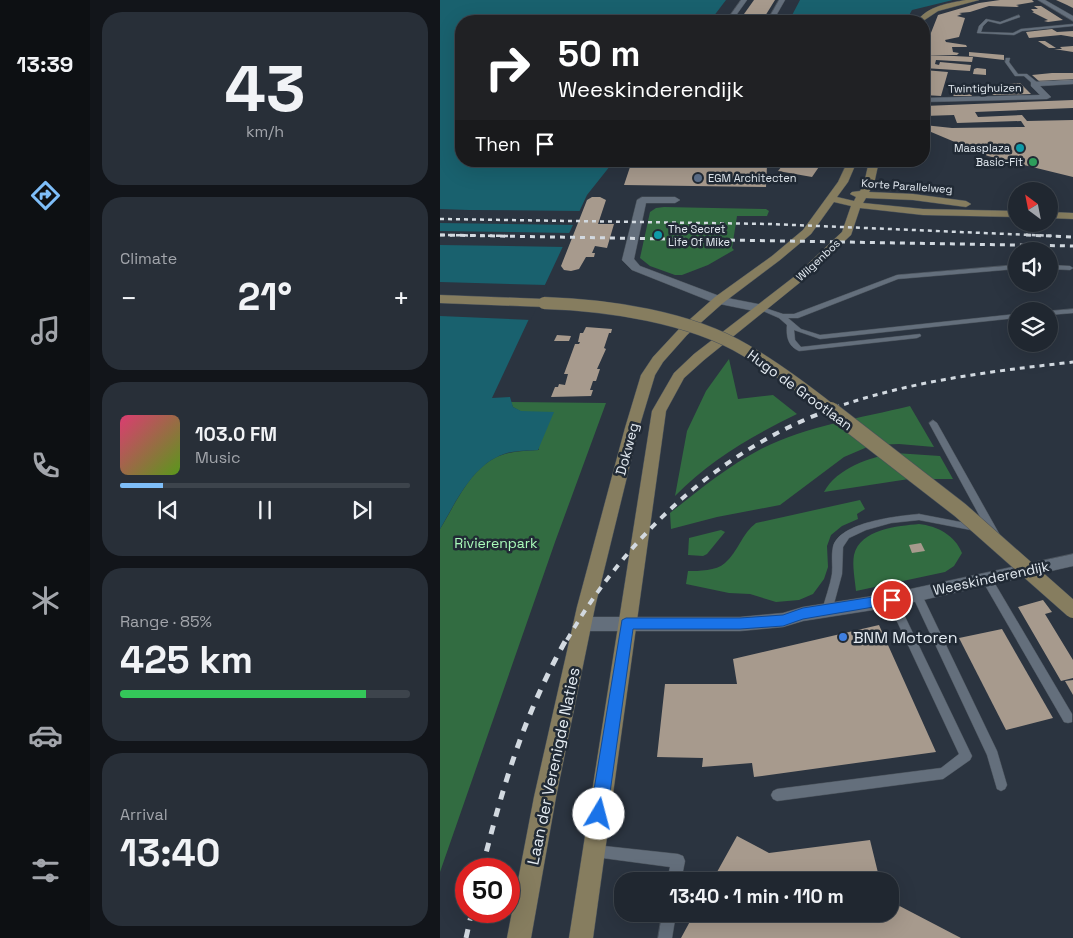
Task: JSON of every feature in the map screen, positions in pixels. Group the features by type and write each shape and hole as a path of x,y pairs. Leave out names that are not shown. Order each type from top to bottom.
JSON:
{"main road":[{"path":"924,15 930,11 976,0"},
{"path":"720,300 807,232 843,182 850,167"},
{"name":"Wilgenbos","path":"759,308 799,278 847,233 856,206 869,184 873,167"},
{"name":"Korte Parallelweg","path":"831,198 864,193 1008,209"},
{"name":"Korte Parallelweg","path":"831,198 856,206 886,210 1008,214"},
{"name":"Hugo de Grootlaan","path":"440,299 603,307 653,316 700,330 744,349 795,382 960,510 1073,610"},
{"name":"Dokweg","path":"582,624 632,428 648,375 658,360 683,332 720,300"},
{"name":"Dokweg","path":"626,624 659,411 679,376 699,357 759,308"},
{"name":"Laan der Verenigde Naties","path":"519,938 545,798 582,624"},
{"path":"580,938 626,624"}],"street":[{"path":"733,15 744,0"},
{"path":"773,15 782,0"},
{"path":"1042,0 1055,2 1073,11"},
{"path":"1042,0 1073,19"},
{"path":"1036,84 1073,82"},
{"name":"Twintighuizen","path":"930,100 1047,97 1034,84 1036,84"},
{"path":"675,200 642,200 628,260 636,268 720,300 759,308"},
{"name":"Weeskinderendijk","path":"582,624 740,624 783,620 803,614 917,595 1073,560"}],"lane":[{"path":"1019,16 1000,23 987,20 981,26 980,33 1014,34 1022,30 1073,25"},
{"path":"1008,58 1007,62 1017,75 1025,75 1036,84"},
{"path":"1058,267 1070,268"},
{"path":"759,308 782,316 795,316 882,282 904,276 1008,268"},
{"path":"1058,312 1073,311"},
{"path":"782,316 790,326 806,334 820,337 1008,317"},
{"path":"790,326 791,340 799,349 918,336"},
{"path":"933,423 1016,573"},
{"path":"827,611 836,574 838,546 846,536 863,527 891,520 919,517 970,526 996,538"},
{"path":"988,580 1068,718"},
{"path":"917,595 993,755 1001,785"},
{"path":"777,795 943,773 966,756 892,600"},
{"path":"593,851 678,860 676,872"},
{"path":"665,938 668,922"}],"green space":[{"path":"656,208 766,209 769,211 767,216 737,216 732,248 734,250 708,265 682,275 675,275 650,266 640,258 650,212"},
{"path":"729,359 738,399 773,395 797,414 764,431 717,460 675,496 687,431 706,391"},
{"name":"Rivierenpark","path":"511,402 606,403 555,542 440,872 440,529 469,481 484,465 504,454 539,450 520,411 513,407"},
{"path":"910,406 934,447 899,444 872,445 844,457 780,505 717,517 671,529 670,513 725,471 761,449 815,428"},
{"path":"895,453 940,456 953,479 909,479 824,492 837,476 855,465 875,457"},
{"path":"860,500 865,509 857,514 858,519 842,526 831,535 827,546 828,567 824,579 813,594 799,600 776,602 750,594 729,593 686,584 688,571 712,569 725,563 747,532 756,523"},
{"path":"919,524 939,529 955,541 962,553 954,566 945,572 856,591 853,568 854,555 864,539 881,530"},
{"path":"721,530 725,532 707,554 703,556 688,555 689,538"}],"water":[{"path":"440,0 726,0 715,15 455,15 455,167 609,167 587,195 492,398 510,397 513,407 521,411 554,412 538,450 504,454 493,459 483,467 474,475 459,496 440,529"},
{"path":"800,0 953,0 912,10 909,15 792,15"}],"pier":[{"path":"440,209 582,211 575,225 440,223"},
{"path":"440,231 571,233 565,247 440,245"},
{"path":"440,282 547,285 531,320 440,316"}],"building":[{"path":"754,0 775,0 766,15 743,15"},
{"path":"1000,0 1032,0 1034,2 1016,5 1019,6 1017,7 989,6 970,12 959,13 962,14 957,16 965,18 959,37 945,40 946,42 966,45 967,47 952,47 953,52 959,53 957,55 930,55 930,35 938,15 979,3"},
{"path":"1056,0 1073,0 1073,8 1067,5"},
{"path":"1034,6 1041,6 1063,20 1044,21 1048,20 1032,12 1034,12 1031,9 1038,9"},
{"path":"1052,29 1057,32 1073,31 1073,37 1061,35 1029,38 1026,32"},
{"path":"1038,41 1045,41 1056,48 1049,48"},
{"path":"1073,46 1073,52 1054,49 1062,49 1060,47"},
{"path":"969,52 1004,55 1004,60 969,56"},
{"path":"930,55 973,57 972,62 936,60 935,64 939,65 940,62 971,65 970,71 930,68"},
{"path":"974,69 986,69 986,75 973,74"},
{"path":"930,70 948,72 941,96 930,95"},
{"path":"1073,73 1073,81 1040,82 1032,75"},
{"path":"1020,83 1031,94 993,95 985,86"},
{"path":"949,91 969,92 972,96 954,96"},
{"name":"Maasplaza","path":"1073,100 1073,108 975,112 978,117 1022,115 1027,121 1073,120 1073,177 988,156 930,132 930,126 952,128 1025,127 1021,121 957,123 954,115 930,116 930,106"},
{"path":"630,167 767,167 766,187 624,185"},
{"path":"781,167 819,167 812,177 778,171"},
{"path":"592,197 600,197 606,200 598,224 614,224 607,248 595,246 592,253 595,253 594,257 586,257 579,269 564,270 561,266 587,200"},
{"path":"586,327 612,329 597,369 600,369 596,381 593,381 590,390 593,390 591,396 551,397 555,387 558,387 559,384 565,385 568,374 564,374 575,344 580,342 578,342 580,333 583,333"},
{"path":"557,335 571,336 569,341 554,341"},
{"path":"921,543 925,551 912,553 909,545"},
{"path":"1043,600 1052,612 1045,614 1073,660 1073,678 1061,681 1018,607"},
{"path":"879,625 936,752 754,777 752,763 702,767 703,758 657,757 665,684 737,684 733,659"},
{"path":"1002,629 1053,718 1006,730 959,638"},
{"path":"1073,680 1073,695 1065,681"},
{"path":"737,836 769,853 870,840 878,872 717,872"},
{"path":"899,906 961,938 681,938 690,922 899,922"}],"railway":[{"path":"440,219 770,224 1056,236"},
{"path":"512,236 440,235 1073,246"},
{"path":"1026,235 1073,237"},
{"path":"825,411 917,385 978,374 1073,362"},
{"path":"567,640 590,603 617,567 646,533 678,502 713,474 749,449 788,427 829,410"},
{"path":"485,858 516,750 539,694 567,638"},
{"path":"466,938 469,923"}],"place":[{"name":"Maasplaza","path":"1020,148"},
{"name":"Basic-Fit","path":"1033,162"},
{"name":"EGM Architecten","path":"698,178"},
{"name":"The Secret Life Of Mike","path":"658,235"},
{"name":"BNM Motoren","path":"843,637"}],"route":[{"path":"599,814 626,624 740,624 783,620 803,614 892,600"}]}
